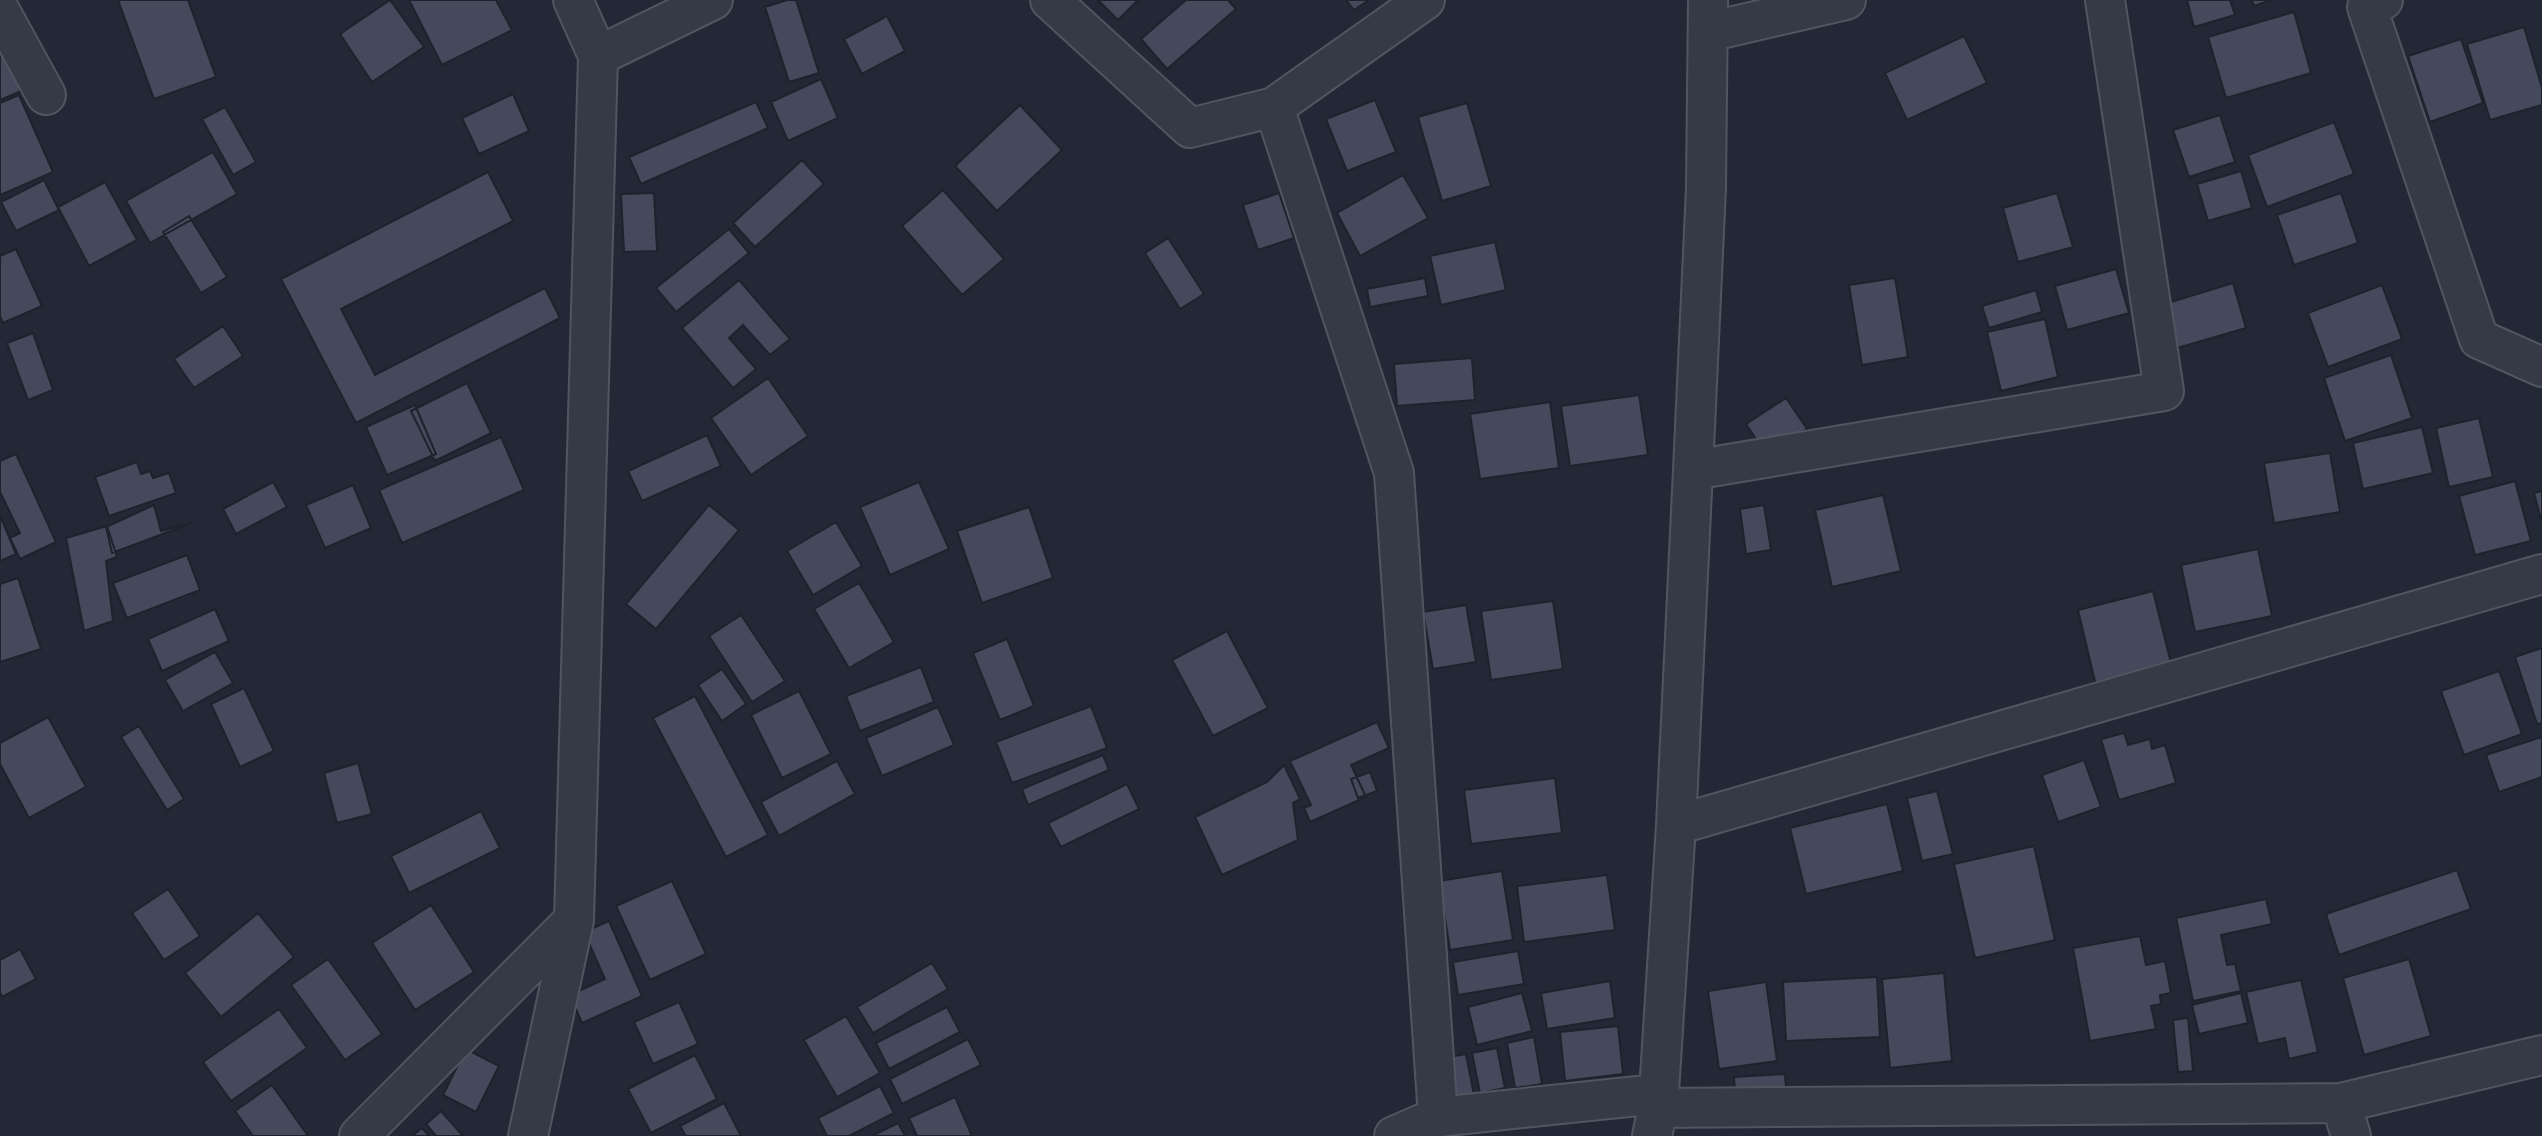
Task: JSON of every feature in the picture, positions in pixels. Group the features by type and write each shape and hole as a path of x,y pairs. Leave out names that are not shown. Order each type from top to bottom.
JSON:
{"street":[{"path":"527,1136 573,920 598,56 573,0"},
{"path":"598,56 713,0"},
{"path":"1050,0 1190,128 1273,107 1425,0"},
{"path":"1656,1113 1676,825 1693,470 1706,188 1708,16 1846,0"},
{"path":"1693,470 2164,391 2105,0"},
{"path":"2371,2 2479,339 2542,368"},
{"path":"0,10 46,95"},
{"path":"1273,107 1394,473 1438,1117"},
{"path":"1676,825 2542,574"},
{"path":"359,1136 573,920"},
{"path":"1394,1136 1438,1117 1656,1113 2346,1119 2542,1055"}],"building":[{"path":"118,0 188,0 216,77 154,99"},
{"path":"390,0 424,47 372,82 340,34"},
{"path":"409,0 496,0 512,30 442,65"},
{"path":"796,0 819,73 789,82 765,7"},
{"path":"1098,0 1138,0 1118,20"},
{"path":"1186,0 1228,0 1236,9 1167,69 1141,39"},
{"path":"1346,0 1369,0 1354,10"},
{"path":"2187,0 2230,0 2235,15 2194,27"},
{"path":"2252,0 2271,0 2254,6"},
{"path":"2294,12 2311,73 2226,98 2208,37"},
{"path":"887,16 905,51 862,74 844,39"},
{"path":"2524,27 2542,88 2542,105 2490,120 2467,44"},
{"path":"1964,36 1987,83 1907,120 1885,73"},
{"path":"2461,39 2483,103 2430,122 2408,56"},
{"path":"0,42 21,91 0,100"},
{"path":"821,79 838,118 788,141 771,102"},
{"path":"513,94 529,131 479,154 462,118"},
{"path":"19,95 53,172 0,195 0,103"},
{"path":"1375,100 1396,152 1347,171 1326,119"},
{"path":"756,102 768,128 641,184 629,157"},
{"path":"1467,103 1491,186 1442,201 1418,117"},
{"path":"1020,105 1062,150 997,211 955,166"},
{"path":"225,107 256,162 233,175 202,119"},
{"path":"2220,115 2235,162 2189,177 2173,130"},
{"path":"2334,122 2354,174 2267,207 2248,155"},
{"path":"213,152 237,194 150,243 126,201"},
{"path":"802,160 824,184 755,247 733,223"},
{"path":"2241,171 2252,208 2208,221 2197,184"},
{"path":"488,172 513,221 341,309 375,375 545,288 560,318 356,423 281,279"},
{"path":"1403,175 1428,218 1360,256 1337,213"},
{"path":"44,180 59,210 16,231 1,202"},
{"path":"105,182 137,240 89,266 58,207"},
{"path":"943,190 1004,259 962,295 902,226"},
{"path":"654,193 657,251 624,252 621,194"},
{"path":"1279,193 1294,238 1258,250 1243,205"},
{"path":"2057,193 2073,247 2018,262 2003,208"},
{"path":"2341,193 2358,243 2294,265 2277,215"},
{"path":"189,216 227,277 201,293 163,232"},
{"path":"729,229 749,253 676,312 656,288"},
{"path":"1168,238 1204,294 1180,309 1145,253"},
{"path":"1495,242 1506,290 1441,305 1430,256"},
{"path":"16,249 42,306 3,323 0,316 0,256"},
{"path":"2116,269 2129,313 2067,330 2055,286"},
{"path":"1425,278 1428,296 1370,307 1367,289"},
{"path":"1895,278 1908,357 1862,365 1849,285"},
{"path":"739,280 790,339 770,355 743,325 729,338 756,369 733,388 682,328"},
{"path":"2233,283 2246,328 2174,349 2161,305"},
{"path":"2382,285 2402,339 2328,367 2308,313"},
{"path":"2036,290 2042,312 1989,328 1982,306"},
{"path":"2045,319 2058,377 2001,391 1987,332"},
{"path":"223,326 243,356 194,388 174,359"},
{"path":"33,333 53,390 28,400 7,343"},
{"path":"2391,355 2412,418 2345,441 2324,378"},
{"path":"1472,358 1475,400 1397,406 1394,364"},
{"path":"768,378 808,436 751,475 711,418"},
{"path":"467,383 491,433 435,461 411,411"},
{"path":"1639,395 1648,455 1570,466 1561,406"},
{"path":"1786,398 1807,429 1767,456 1746,424"},
{"path":"1550,402 1559,468 1480,479 1470,414"},
{"path":"415,405 436,454 387,475 366,427"},
{"path":"2479,418 2493,477 2449,487 2436,428"},
{"path":"2422,427 2433,473 2363,489 2353,443"},
{"path":"707,435 721,466 642,501 628,471"},
{"path":"501,437 524,490 402,543 379,490"},
{"path":"2330,453 2340,512 2274,523 2264,463"},
{"path":"16,454 56,542 20,559 10,538 20,533 0,492 0,461"},
{"path":"137,462 141,474 150,471 153,478 169,473 176,493 109,516 95,477"},
{"path":"2515,481 2531,541 2475,555 2459,496"},
{"path":"273,482 287,507 236,534 223,509"},
{"path":"919,482 949,549 890,575 860,507"},
{"path":"353,485 371,528 325,548 306,505"},
{"path":"2542,491 2542,523 2534,493"},
{"path":"1883,495 1901,571 1832,587 1815,510"},
{"path":"154,505 161,531 192,523 112,553 106,527"},
{"path":"709,505 739,530 656,629 626,604"},
{"path":"1764,505 1771,550 1746,554 1740,509"},
{"path":"1029,507 1053,578 982,603 957,531"},
{"path":"0,515 16,554 0,561"},
{"path":"836,522 862,566 813,595 787,551"},
{"path":"107,526 117,557 106,561 113,621 84,631 66,538"},
{"path":"2258,549 2272,616 2195,632 2181,565"},
{"path":"187,555 200,590 127,618 113,583"},
{"path":"18,578 41,649 0,662 0,584"},
{"path":"859,583 894,642 849,668 814,609"},
{"path":"2153,591 2172,667 2096,686 2078,610"},
{"path":"1553,601 1563,669 1491,680 1481,611"},
{"path":"1466,605 1476,662 1433,669 1423,612"},
{"path":"215,609 229,641 162,671 148,639"},
{"path":"741,615 785,681 752,702 709,636"},
{"path":"1227,631 1268,708 1213,736 1172,660"},
{"path":"1007,639 1034,706 1000,720 973,653"},
{"path":"2542,648 2542,723 2537,724 2515,657"},
{"path":"215,652 233,683 183,711 165,680"},
{"path":"921,667 934,702 860,731 846,696"},
{"path":"722,669 746,704 722,721 698,685"},
{"path":"2499,671 2522,734 2464,755 2441,691"},
{"path":"244,688 274,751 240,767 211,704"},
{"path":"799,691 831,754 782,778 751,715"},
{"path":"695,696 768,835 726,857 653,718"},
{"path":"1091,706 1107,748 1012,783 996,742"},
{"path":"938,707 954,745 882,776 866,738"},
{"path":"48,717 86,787 29,818 0,764 0,743"},
{"path":"1377,722 1389,748 1351,765 1366,797 1310,822 1304,808 1311,805 1290,761"},
{"path":"139,726 184,799 167,810 121,737"},
{"path":"2124,733 2128,745 2150,739 2152,749 2165,745 2176,783 2119,800 2101,739"},
{"path":"2542,737 2542,777 2499,792 2486,755"},
{"path":"1103,755 1109,770 1028,805 1022,789"},
{"path":"2084,760 2101,807 2058,822 2042,775"},
{"path":"837,761 855,794 779,836 761,802"},
{"path":"358,763 372,814 337,823 324,773"},
{"path":"1284,765 1300,799 1293,803 1298,840 1222,875 1195,817 1267,782"},
{"path":"1370,772 1377,791 1358,798 1351,779"},
{"path":"1555,778 1562,833 1471,844 1464,790"},
{"path":"1127,784 1139,809 1061,847 1048,823"},
{"path":"1937,791 1953,854 1922,861 1907,798"},
{"path":"1887,804 1903,871 1806,894 1790,828"},
{"path":"481,811 500,848 409,893 391,856"},
{"path":"2034,846 2055,940 1975,958 1954,864"},
{"path":"2457,870 2471,909 2339,955 2326,914"},
{"path":"1502,871 1513,940 1450,950 1439,881"},
{"path":"1607,875 1615,930 1524,942 1517,886"},
{"path":"672,881 706,954 650,980 616,906"},
{"path":"168,889 200,936 164,960 132,913"},
{"path":"2266,899 2272,924 2221,935 2227,965 2235,964 2241,991 2193,1001 2176,918"},
{"path":"431,905 474,972 415,1010 372,943"},
{"path":"258,913 294,957 221,1017 185,973"},
{"path":"609,921 642,996 582,1023 570,995 605,979 584,932"},
{"path":"2140,936 2146,965 2165,961 2171,993 2160,995 2161,1004 2151,1006 2156,1029 2090,1041 2073,948"},
{"path":"20,949 36,979 2,997 0,960"},
{"path":"1518,951 1524,984 1458,995 1453,962"},
{"path":"328,959 382,1034 345,1060 291,985"},
{"path":"2409,959 2431,1036 2364,1055 2343,978"},
{"path":"932,963 948,989 873,1033 857,1007"},
{"path":"1944,973 1952,1061 1890,1068 1882,979"},
{"path":"1877,977 1880,1037 1786,1041 1783,982"},
{"path":"2301,980 2318,1052 2289,1059 2285,1038 2258,1044 2246,992"},
{"path":"1610,981 1615,1018 1547,1029 1541,993"},
{"path":"1766,982 1777,1061 1719,1069 1708,991"},
{"path":"1522,993 1532,1031 1477,1045 1468,1007"},
{"path":"2241,993 2248,1023 2199,1034 2192,1005"},
{"path":"679,1002 698,1044 653,1064 634,1022"},
{"path":"947,1007 960,1032 889,1069 876,1043"},
{"path":"279,1009 307,1048 231,1101 203,1062"},
{"path":"846,1016 880,1073 837,1097 804,1040"},
{"path":"2188,1018 2193,1071 2178,1072 2173,1020"},
{"path":"1618,1026 1623,1074 1565,1081 1560,1032"},
{"path":"1534,1037 1542,1084 1515,1088 1507,1043"},
{"path":"968,1039 981,1065 902,1104 890,1079"},
{"path":"1497,1048 1505,1088 1480,1093 1472,1053"},
{"path":"466,1049 499,1066 476,1112 443,1095"},
{"path":"1466,1054 1474,1095 1456,1098 1449,1057"},
{"path":"695,1055 717,1099 651,1133 628,1089"},
{"path":"1785,1074 1787,1101 1736,1105 1734,1077"},
{"path":"272,1085 308,1136 253,1136 235,1111"},
{"path":"880,1086 894,1113 849,1136 827,1136 818,1118"},
{"path":"955,1097 972,1136 917,1136 909,1118"},
{"path":"724,1103 741,1136 686,1136 680,1126"},
{"path":"441,1111 463,1136 436,1136 426,1124"},
{"path":"898,1123 905,1136 872,1136"},
{"path":"422,1128 429,1136 412,1136"}]}
